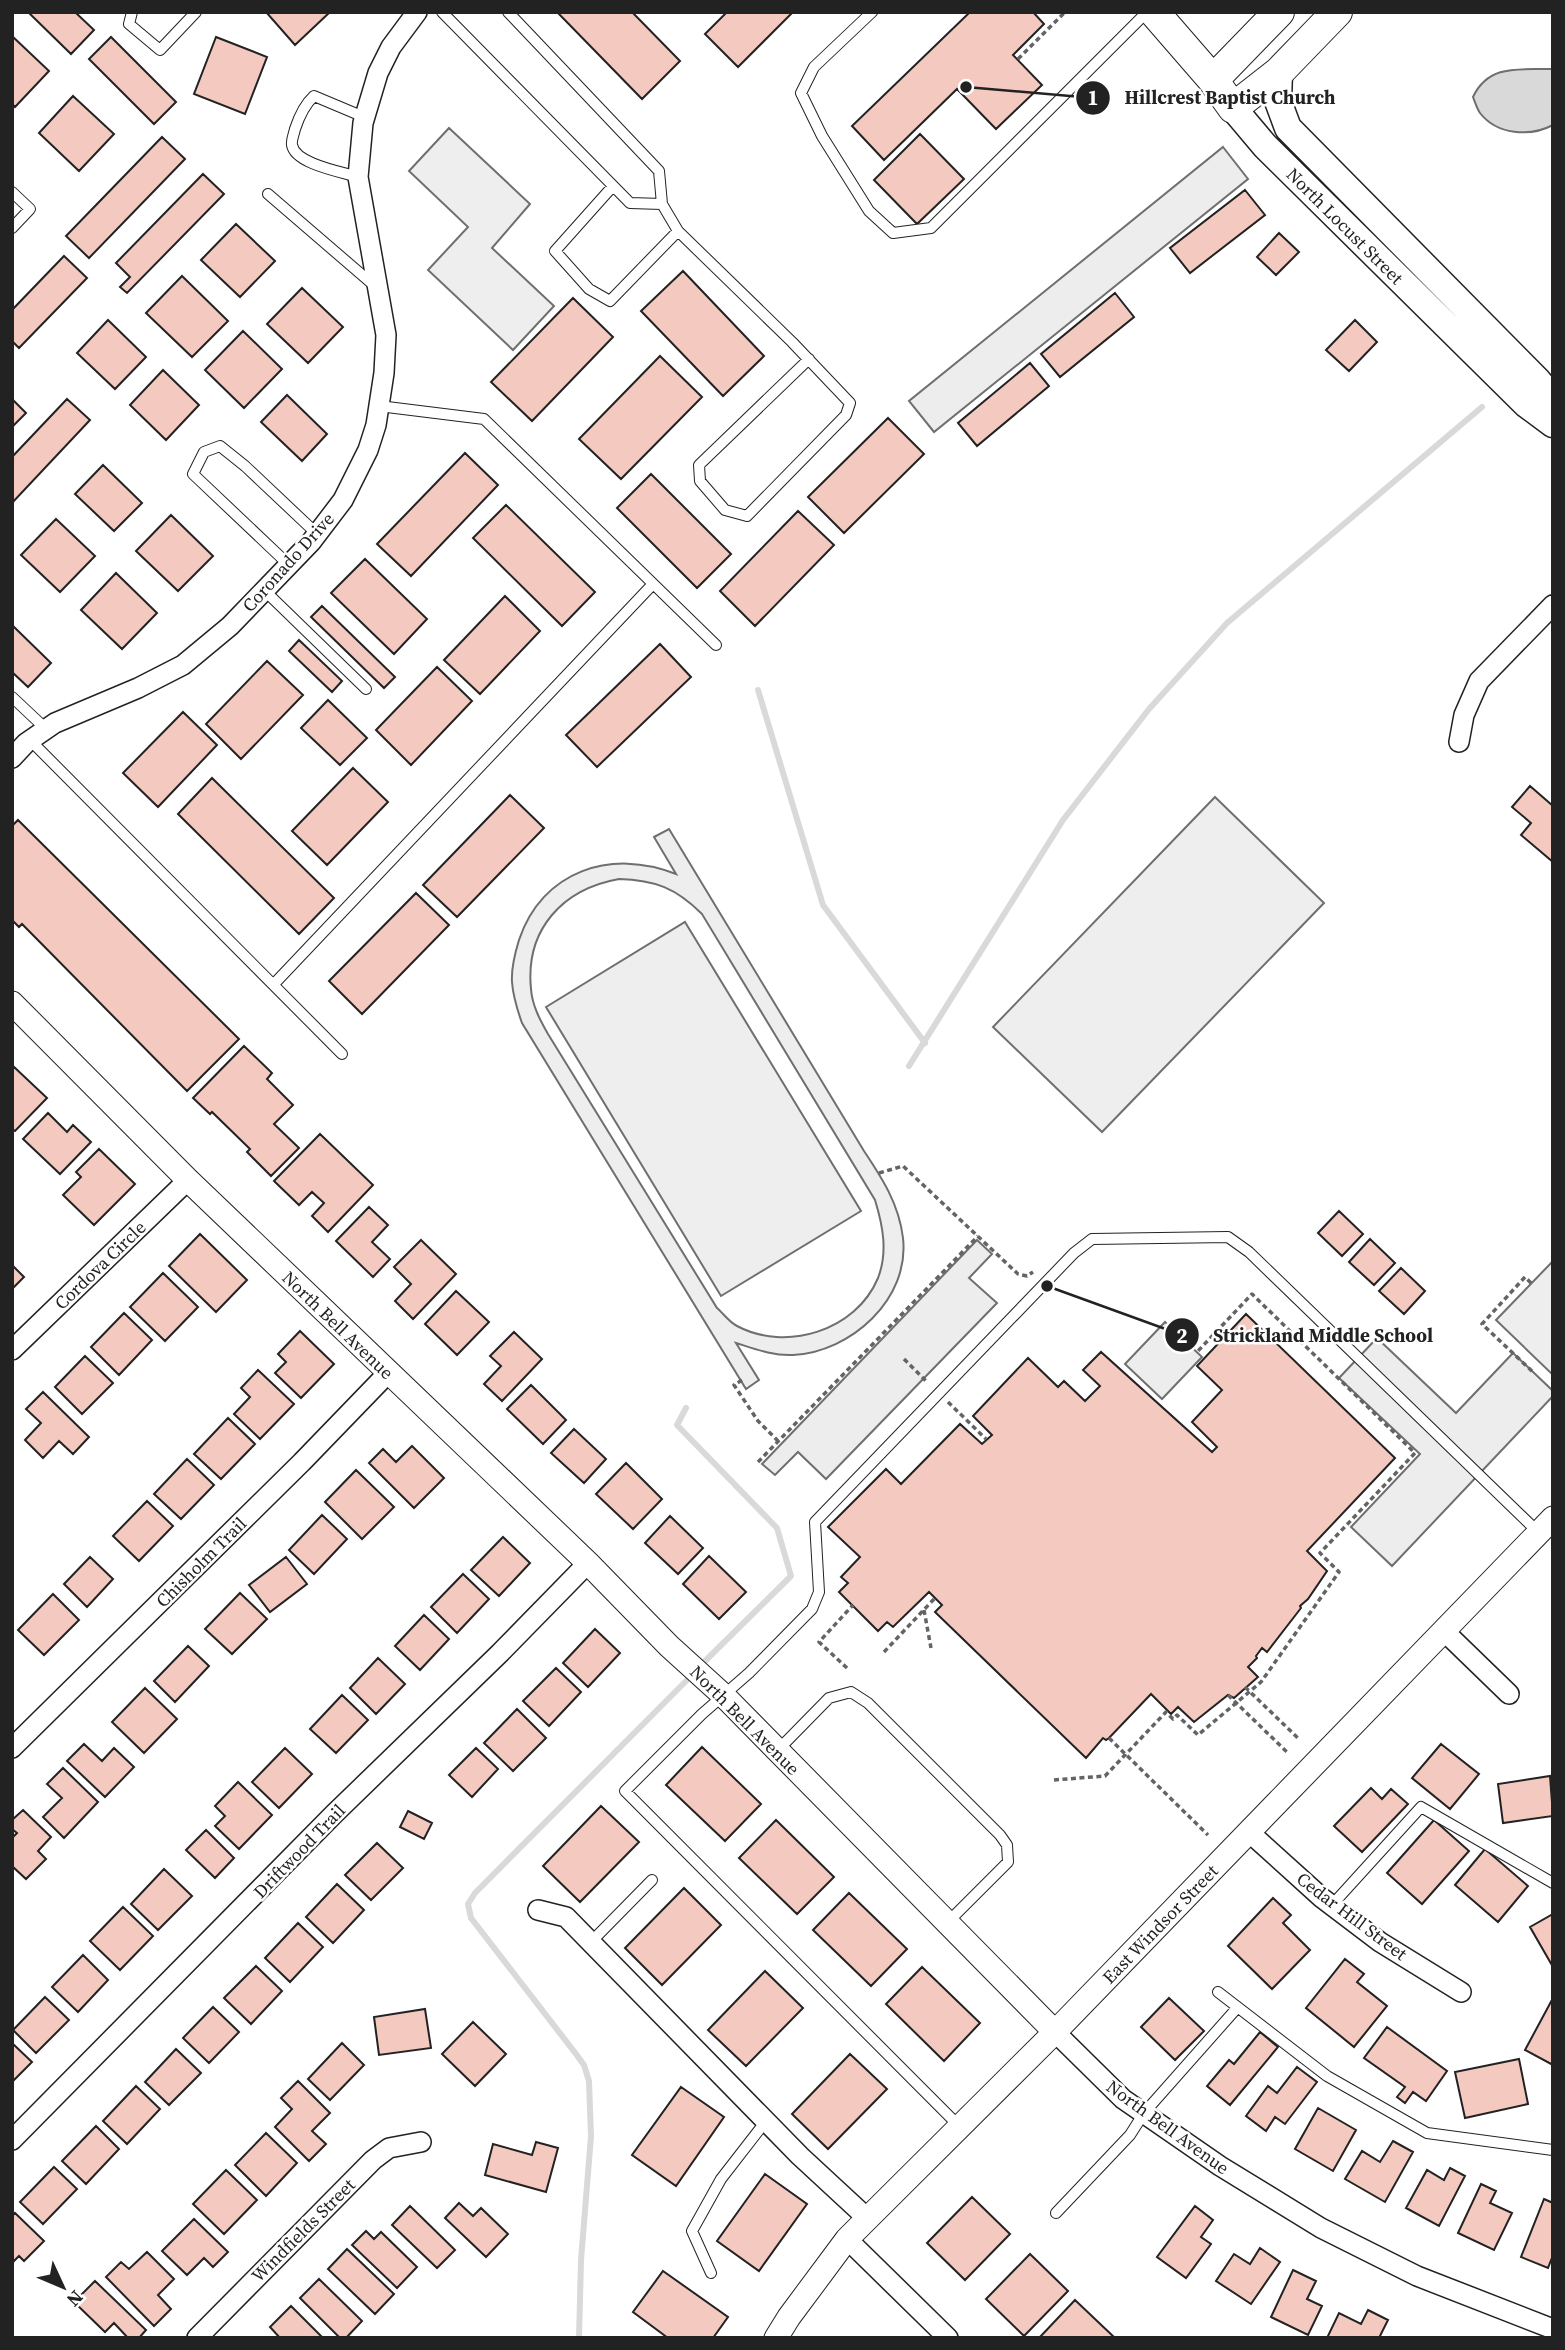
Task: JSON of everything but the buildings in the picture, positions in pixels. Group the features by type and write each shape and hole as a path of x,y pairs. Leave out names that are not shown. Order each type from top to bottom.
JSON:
{"main road":[{"name":"North Locust Street","path":"1154,12 1265,146 1526,404 1553,424"},
{"path":"1213,80 1279,12"},
{"path":"1233,108 1279,72 1337,12"},
{"path":"1279,72 1278,101 1288,128 1553,399"}],"street":[{"name":"Coronado Drive","path":"24,744 64,718 138,688 183,665 230,626 317,534 343,500 368,450 376,425 384,373 386,335 358,177 364,117 378,73 391,47 417,12"},
{"path":"1459,742 1464,715 1479,681 1553,604"},
{"name":"North Bell Avenue","path":"12,1003 188,1180 721,1694 1123,2099 1220,2166 1321,2228 1417,2276 1553,2329"},
{"name":"Cordova Circle","path":"12,1350 188,1180"},
{"name":"Chisholm Trail","path":"12,1748 292,1472 388,1373"},
{"name":"East Windsor Street","path":"776,2338 847,2239 1055,2032 1546,1525"},
{"name":"Driftwood Trail","path":"12,2140 334,1814 500,1653 588,1563"},
{"path":"1444,1631 1509,1694"},
{"name":"Cedar Hill Street","path":"1249,1832 1332,1905 1380,1942 1461,1992"},
{"path":"538,1910 566,1917 800,2156 867,2218"},
{"name":"Windfields Street","path":"197,2338 373,2160 389,2148 421,2142"},
{"path":"847,2239 948,2338"}],"lane":[{"path":"132,12 129,24 160,50 196,12"},
{"path":"442,12 630,203 662,204"},
{"path":"508,12 659,172 662,204 678,231 809,359 850,403 846,415 747,516 725,510 700,481 699,466 809,359"},
{"path":"872,12 814,67 801,93 822,136 869,211 893,233 931,228 1147,12"},
{"path":"358,177 302,159 291,143 298,121 307,103 314,96 364,117"},
{"path":"613,186 555,251 589,289 610,301 678,231"},
{"path":"12,192 30,209 12,228"},
{"path":"268,194 376,287"},
{"path":"379,405 484,419 716,645"},
{"path":"289,565 193,474 204,452 220,446 317,534"},
{"path":"274,984 653,584"},
{"path":"264,590 366,689"},
{"path":"13,699 24,744 274,984 342,1054"},
{"path":"961,2127 625,1791 721,1694 749,1673 812,1609 820,1592 815,1522 1074,1253 1092,1239 1228,1237 1249,1252 1546,1525"},
{"path":"777,1750 829,1698 851,1692 868,1703 974,1808 1007,1845 1008,1862 948,1922"},
{"path":"1332,1905 1421,1807 1553,1883"},
{"path":"591,1942 652,1880"},
{"path":"1218,1992 1328,2076 1427,2133 1553,2150"},
{"path":"1056,2213 1130,2135 1144,2113 1237,2008"},
{"path":"712,2273 692,2231 720,2179 766,2121"}],"path":[{"path":"1018,59 1065,12"},
{"path":"879,1174 903,1166 1018,1274 1027,1276 1035,1271"},
{"path":"758,1462 978,1236"},
{"path":"1531,1283 1525,1277 1482,1324 1534,1373"},
{"path":"1054,1780 1105,1776 1166,1712 1173,1719 1177,1715 1198,1735 1251,1692 1305,1623 1339,1572 1320,1553 1415,1453 1252,1294 1197,1352"},
{"path":"1214,1335 1220,1341"},
{"path":"904,1359 923,1378"},
{"path":"742,1380 734,1385 758,1421 778,1441"},
{"path":"947,1401 986,1439"},
{"path":"884,1652 935,1598"},
{"path":"847,1668 819,1642 853,1605"},
{"path":"924,1610 931,1648"},
{"path":"1245,1688 1300,1740"},
{"path":"1228,1695 1288,1753"},
{"path":"1109,1738 1208,1835"}],"shaded area":[{"path":"1518,69 1553,69 1553,125 1534,131 1514,132 1495,126 1479,111 1473,97 1488,78 1497,73"},
{"path":"449,128 530,204 492,248 554,306 513,350 428,270 468,227 409,171"},
{"path":"1223,147 1248,179 934,432 909,401"},
{"path":"1215,797 1324,903 1102,1132 993,1027"},
{"path":"669,829 883,1181 898,1214 903,1238 903,1260 897,1282 887,1301 855,1333 815,1352 793,1355 771,1353 736,1343 759,1380 746,1389 522,1023 513,992 512,971 519,940 530,916 544,897 562,882 582,871 604,865 652,867 676,874 654,837","holes":["619,879 644,881 664,887 702,914 875,1200 883,1239 883,1258 878,1278 868,1296 854,1312 818,1332 777,1337 756,1334 737,1326 717,1308 539,1018 532,995 531,967 541,930 565,902 599,884"]},
{"path":"685,922 861,1211 721,1296 546,1007"},
{"path":"977,1240 992,1254 969,1278 997,1303 826,1479 798,1452 775,1475 762,1464"},
{"path":"1553,1261 1553,1375 1496,1320"},
{"path":"1165,1322 1202,1357 1162,1399 1125,1364"},
{"path":"1377,1338 1456,1413 1513,1353 1553,1391 1553,1396 1392,1566 1351,1527 1420,1454 1339,1378"}],"waterway":[{"path":"909,1066 1063,820 1149,709 1227,623 1482,407"},
{"path":"758,690 823,905 925,1043"},
{"path":"686,1408 677,1425 777,1528 791,1576 700,1666"},
{"path":"579,2338 581,2260 591,2136 589,2081 584,2065 471,1918 468,1904 475,1893 693,1674"}],"place":[{"name":"Hillcrest Baptist Church","path":"966,87"},
{"name":"Strickland Middle School","path":"1047,1286"}]}
